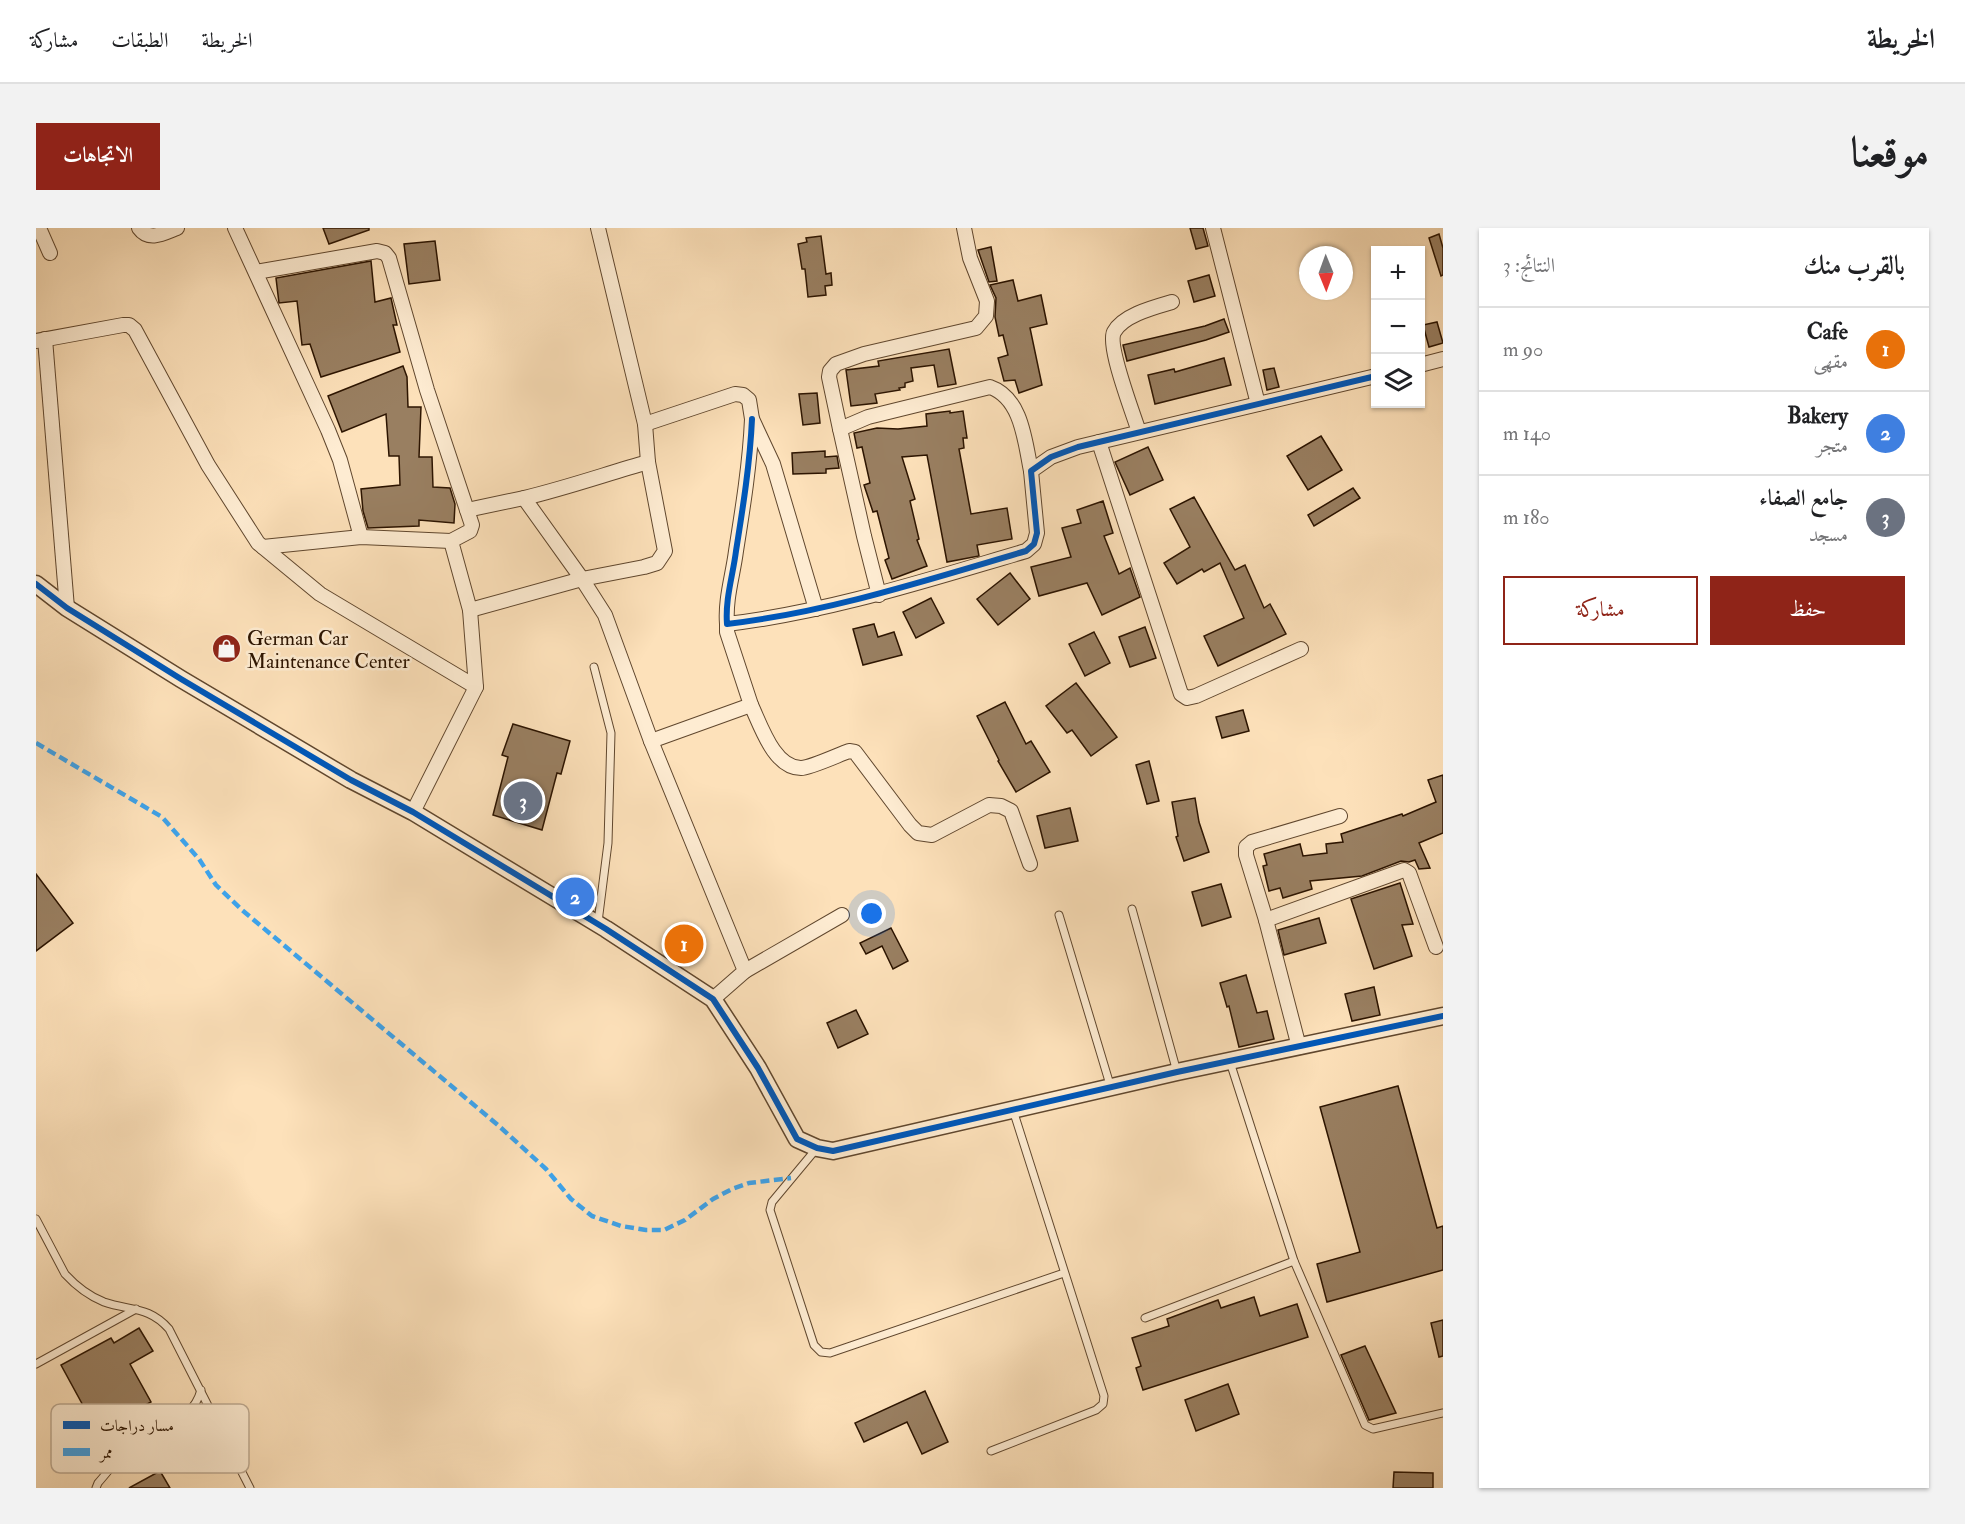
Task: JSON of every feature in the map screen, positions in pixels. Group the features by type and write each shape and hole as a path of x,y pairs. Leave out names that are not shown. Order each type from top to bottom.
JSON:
{"street":[{"path":"39,228 50,253"},
{"path":"138,228 146,235 152,236 177,228"},
{"path":"235,228 328,430 340,460 362,537"},
{"path":"470,610 582,579 657,563 665,551 648,462 645,424 598,228"},
{"path":"879,594 840,429 829,377 830,371 836,364 864,354 976,328 986,316 987,301 970,258 964,228"},
{"path":"1213,228 1258,404"},
{"path":"255,272 377,251 385,253 389,258 427,390 472,528 451,541 362,537 263,547"},
{"path":"1139,432 1113,349 1113,333 1119,326 1142,311 1172,302"},
{"path":"67,608 40,340 129,325 135,330 208,465 258,543 320,594 476,687"},
{"path":"1425,364 1443,359"},
{"path":"1031,471 1050,457 1078,447 1371,377"},
{"path":"727,624 816,609 879,594 1026,551 1034,544 1037,532 1031,471 1018,416 1000,390 990,387 868,417 840,429"},
{"path":"645,424 735,393 743,395 748,400 752,419 773,464 816,609"},
{"path":"752,419 749,465 726,610 727,632 751,705 776,756 786,765 802,768 849,751 855,752 918,833 932,835 989,805 1001,806 1011,811 1030,864"},
{"path":"1099,442 1181,694 1187,698 1196,696 1301,649"},
{"path":"467,510 558,490 648,462"},
{"path":"524,498 605,615 651,741 745,971"},
{"path":"413,812 476,687 470,610 451,541"},
{"path":"36,584 67,608 341,774 413,812 598,924 713,999 758,1068 797,1139 817,1148 833,1151 1177,1072 1443,1016"},
{"path":"651,741 751,705"},
{"path":"1299,1047 1266,920 1246,855 1246,847 1252,842 1340,816"},
{"path":"1266,920 1404,870 1409,873 1436,946"},
{"path":"713,999 745,971 842,915"}],"lane":[{"path":"594,667 612,734 608,843 598,924"},
{"path":"1132,909 1177,1072"},
{"path":"1059,915 1111,1088"},
{"path":"1230,1062 1294,1261 1365,1425 1373,1429 1443,1413"},
{"path":"991,1450 1096,1410 1103,1404 1104,1396 1013,1110"},
{"path":"817,1148 772,1202 770,1210 814,1346 821,1352 830,1353 1064,1273"},
{"path":"36,1219 65,1274 72,1281 104,1302 157,1316 169,1329 208,1404"},
{"path":"1145,1317 1294,1261"},
{"path":"36,1364 136,1309"},
{"path":"196,1404 201,1390"},
{"path":"96,1488 107,1473"},
{"path":"242,1473 250,1488"}],"building":[{"path":"323,228 369,228 369,230 329,244"},
{"path":"1190,228 1203,228 1208,246 1196,249"},
{"path":"1439,234 1443,248 1443,275 1441,276 1429,238"},
{"path":"821,236 826,274 831,273 832,285 825,286 826,295 808,297 805,269 802,269 798,244 807,242 806,238"},
{"path":"435,241 440,280 409,284 404,244"},
{"path":"991,247 997,281 989,282 978,250"},
{"path":"371,261 375,302 391,298 397,325 393,325 400,352 321,377 310,344 302,345 297,301 279,303 276,278"},
{"path":"1209,275 1215,296 1194,302 1188,281"},
{"path":"1013,280 1018,301 1041,295 1047,324 1030,328 1042,385 1019,393 1015,380 1004,381 998,358 1008,355 1003,335 999,336 995,317 996,298 990,285"},
{"path":"1224,319 1229,332 1127,361 1123,345 1205,326"},
{"path":"1437,322 1443,343 1429,347 1425,325"},
{"path":"949,349 956,384 938,387 934,365 911,368 913,381 905,383 905,387 875,394 877,403 851,406 846,370 879,366 878,361"},
{"path":"1224,358 1231,385 1155,404 1148,375 1174,369 1175,372"},
{"path":"403,366 407,377 408,407 421,407 419,457 432,457 433,487 450,488 455,504 454,523 419,520 419,526 368,528 363,511 361,489 400,485 399,456 389,456 386,414 342,432 328,396"},
{"path":"1274,368 1279,387 1267,390 1263,370"},
{"path":"817,393 820,423 803,425 799,394"},
{"path":"950,411 950,413 963,411 967,438 963,438 964,448 959,449 971,514 1007,508 1012,539 977,545 979,556 947,562 927,455 902,457 915,499 910,501 919,539 917,540 927,566 892,579 885,560 889,558 877,511 873,512 864,485 870,483 862,447 857,448 854,433 877,428 898,429 927,426 926,414"},
{"path":"1321,436 1342,470 1308,490 1287,456"},
{"path":"1148,447 1163,480 1130,495 1115,462"},
{"path":"825,451 825,457 837,456 839,468 826,469 826,473 793,474 792,453"},
{"path":"1353,488 1360,498 1314,526 1308,515"},
{"path":"1194,497 1235,570 1245,565 1264,608 1270,604 1286,634 1218,666 1204,636 1244,618 1220,563 1204,572 1202,569 1177,584 1164,563 1190,547 1170,509"},
{"path":"1103,501 1113,533 1104,536 1119,574 1130,568 1140,597 1102,615 1087,583 1039,596 1031,567 1071,557 1062,528 1081,523 1077,510"},
{"path":"1010,573 1030,599 998,625 977,599"},
{"path":"931,598 944,623 916,638 903,612"},
{"path":"874,624 878,637 894,632 902,655 863,665 853,629"},
{"path":"1145,627 1156,658 1130,667 1119,637"},
{"path":"1094,632 1110,663 1085,676 1069,644"},
{"path":"1076,683 1117,737 1091,756 1072,730 1067,733 1046,706"},
{"path":"1005,702 1026,744 1031,741 1050,772 1016,792 998,761 977,716"},
{"path":"1243,710 1249,731 1222,738 1216,717"},
{"path":"513,724 570,741 561,774 557,773 542,830 493,815 508,757 502,755"},
{"path":"1149,761 1159,801 1147,804 1136,765"},
{"path":"1443,775 1443,833 1419,843 1430,868 1419,869 1415,860 1401,861 1362,876 1310,881 1312,889 1283,898 1280,888 1269,891 1263,866 1267,865 1264,854 1300,844 1303,856 1327,853 1326,844 1343,842 1341,834 1402,814 1403,816 1436,802 1428,780"},
{"path":"1195,798 1199,822 1209,852 1184,861 1176,837 1178,836 1172,802"},
{"path":"1070,808 1078,841 1045,848 1037,816"},
{"path":"36,874 73,923 36,951"},
{"path":"1400,883 1413,924 1402,925 1412,956 1374,969 1351,899"},
{"path":"1221,884 1231,917 1202,926 1192,892"},
{"path":"1319,918 1326,943 1284,955 1278,930"},
{"path":"891,928 908,961 893,969 882,946 866,954 860,943"},
{"path":"1246,975 1257,1013 1267,1011 1274,1039 1239,1047 1229,1006 1227,1007 1220,983"},
{"path":"1374,987 1380,1015 1352,1021 1345,994"},
{"path":"856,1010 868,1034 838,1048 827,1023"},
{"path":"1398,1086 1437,1228 1443,1226 1443,1270 1327,1302 1317,1264 1360,1252 1320,1107"},
{"path":"1254,1297 1260,1316 1297,1304 1308,1337 1143,1390 1136,1368 1141,1366 1132,1338 1169,1326 1167,1319 1218,1300 1221,1308"},
{"path":"1443,1320 1443,1356 1439,1357 1431,1323"},
{"path":"139,1328 153,1351 130,1364 151,1402 147,1404 82,1404 61,1365 111,1338 114,1343"},
{"path":"1365,1346 1396,1413 1369,1420 1341,1355"},
{"path":"1228,1384 1239,1414 1196,1431 1185,1400"},
{"path":"925,1391 948,1442 922,1454 907,1422 864,1442 855,1423"},
{"path":"1394,1472 1433,1473 1433,1488 1393,1488"},
{"path":"156,1473 161,1473 170,1488 129,1488"}],"marked path":[{"path":"36,743 162,817 199,859 216,885 242,910 499,1126 546,1169 571,1199 592,1216 621,1226 664,1230 685,1220 713,1199 732,1189 749,1183 791,1178"}],"cycle path":[{"path":"752,419 746,485 728,596 727,624 803,612 840,603 915,584 1026,551 1034,544 1037,533 1031,471 1051,457 1078,447 1371,377"},
{"path":"36,584 67,608 181,679 351,780 413,812 606,929 713,999 758,1068 797,1139 817,1148 833,1151 1177,1072 1443,1016"}],"place":[{"name":"German Car Maintenance Center","path":"226,649"},
{"name":"جامع الصفاء","path":"523,801"},
{"name":"Bakery","path":"575,897"},
{"name":"Cafe","path":"684,944"}]}
